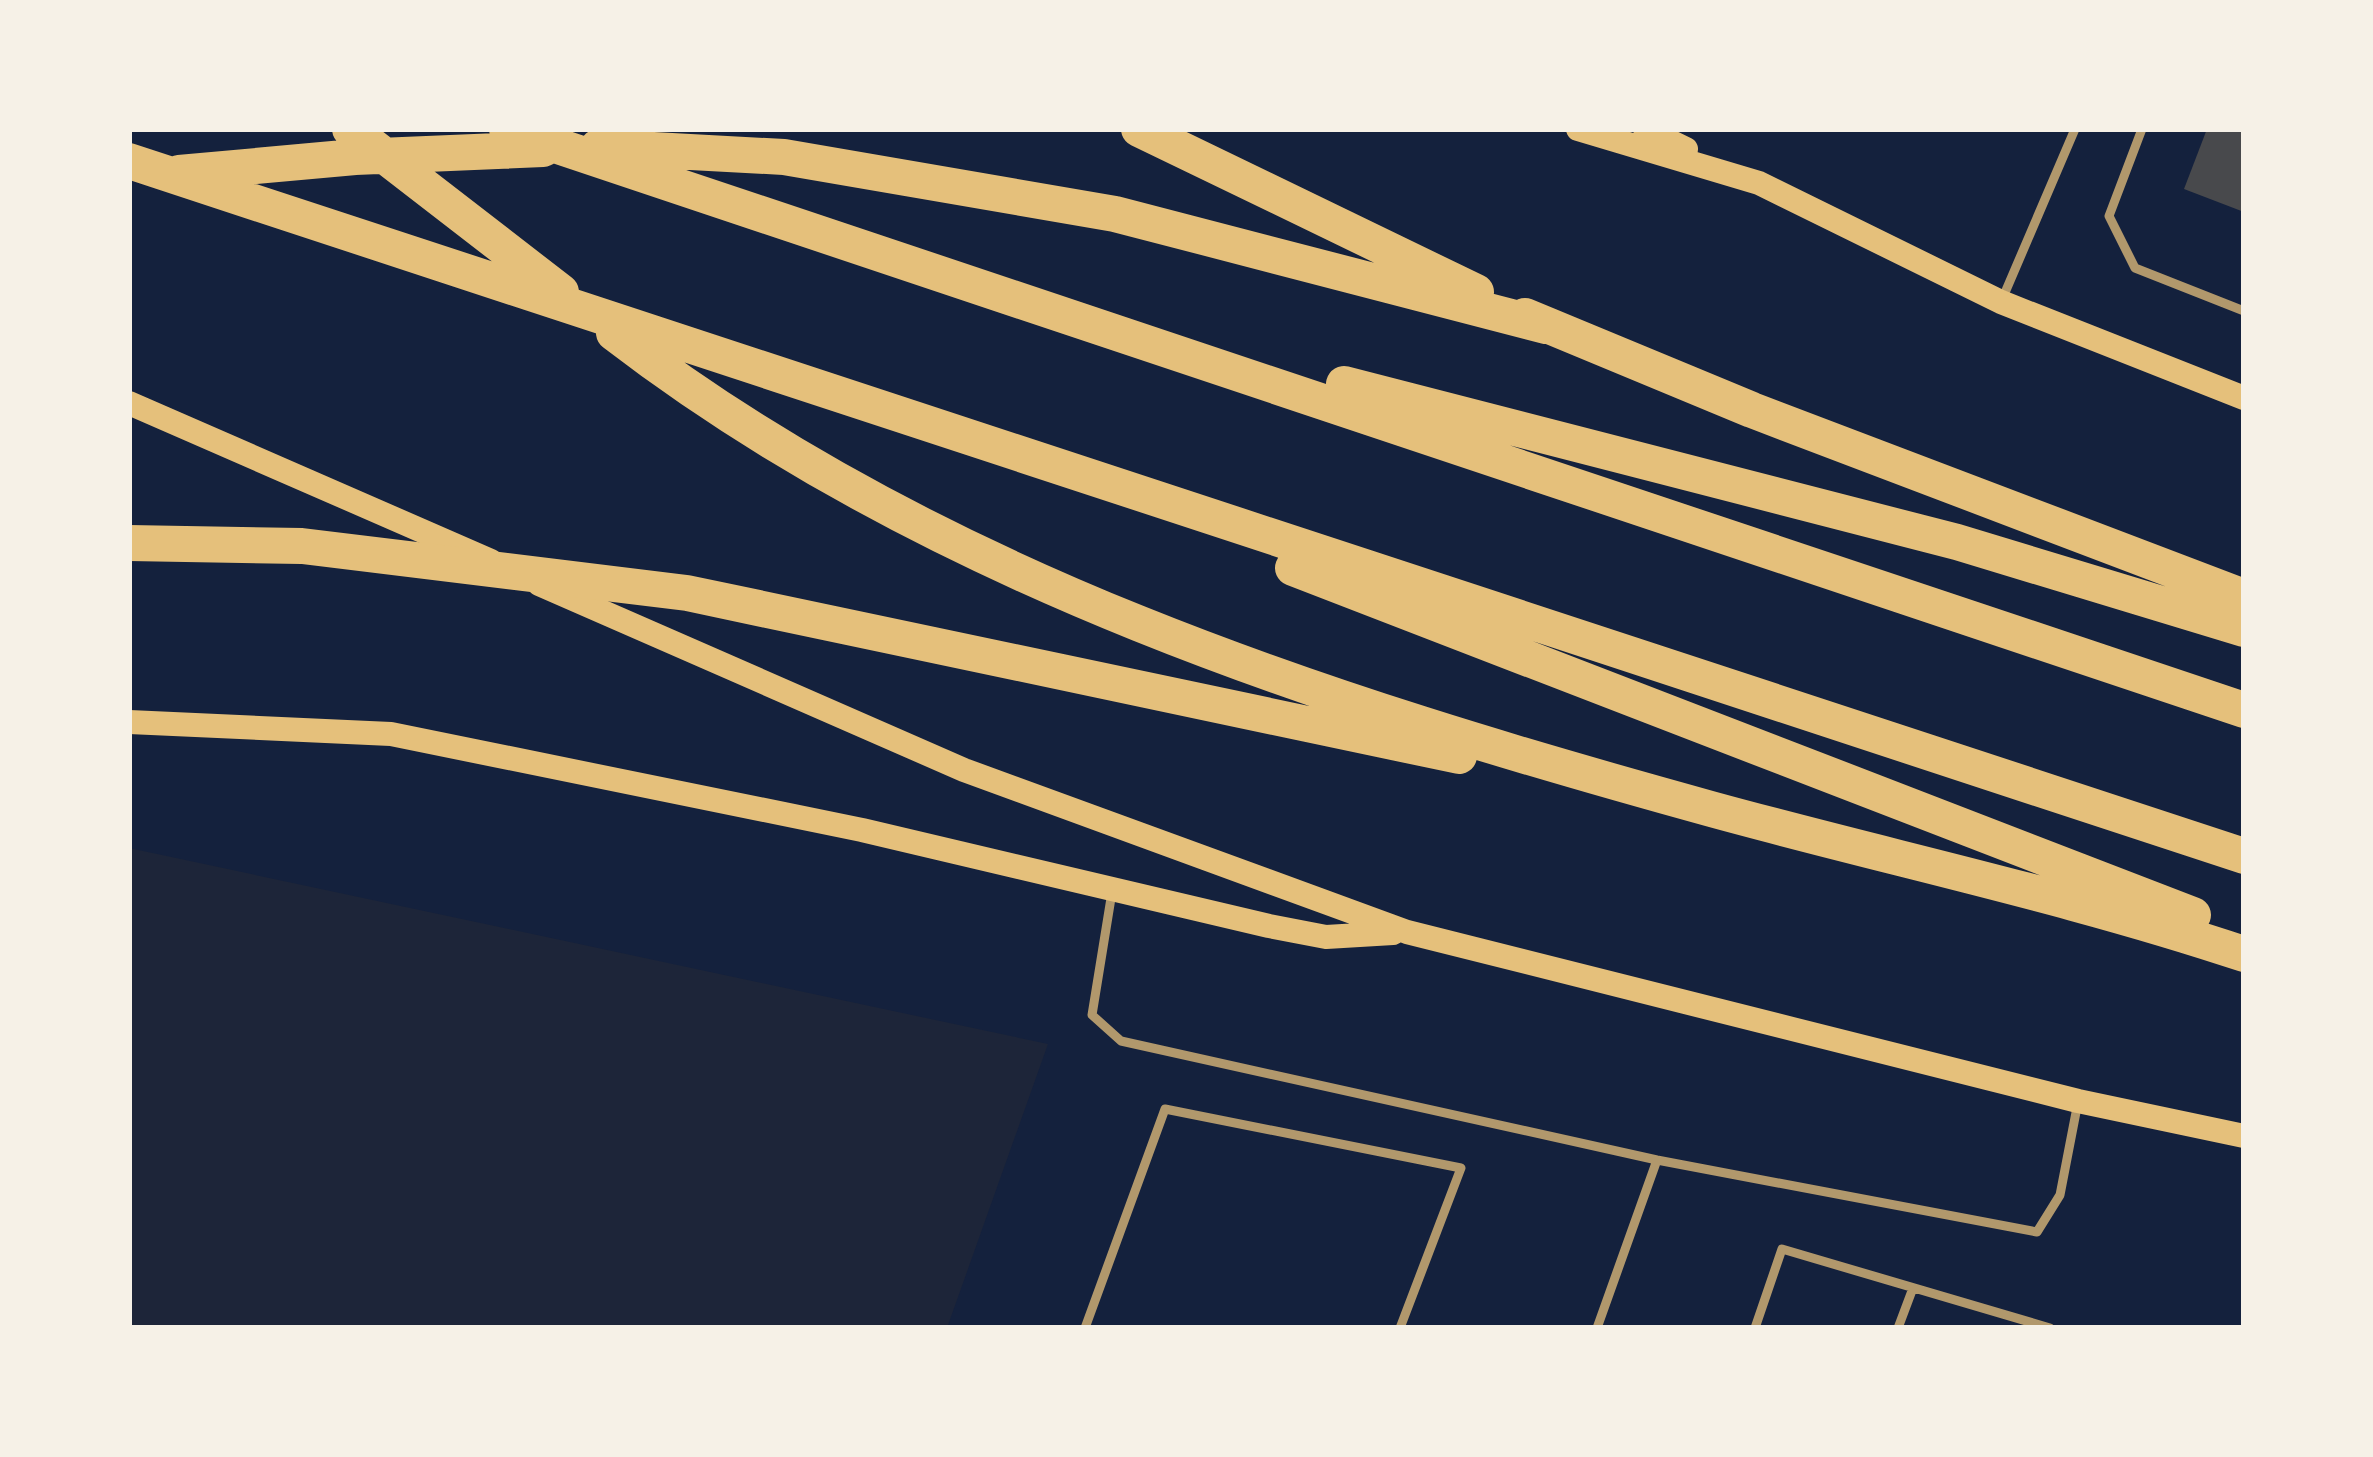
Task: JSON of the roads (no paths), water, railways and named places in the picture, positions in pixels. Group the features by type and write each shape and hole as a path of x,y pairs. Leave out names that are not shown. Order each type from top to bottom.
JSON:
{"highway":[{"path":"350,129 641,353 789,449 950,537 1130,620 1342,699 1709,808 2244,954"},
{"path":"507,129 2244,710"},
{"path":"1138,129 1546,326 2076,537 2244,597"},
{"path":"129,184 206,167 355,157 625,146 784,157 1115,214 1546,326"},
{"path":"129,160 937,430 2244,856"},
{"path":"1045,306 1957,542 2244,629"},
{"path":"937,430 2244,934"},
{"path":"129,543 302,546 687,593 1709,808"}],"main road":[{"path":"1578,129 1759,183"},
{"path":"1645,129 2001,302 2244,398"},
{"path":"129,403 964,770 1407,932 2078,1101 2244,1136"},
{"path":"129,722 392,734 1112,886 1326,937 1407,932"}],"lane":[{"path":"2001,302 2075,129"},
{"path":"2142,129 2109,216 2135,268 2244,311"},
{"path":"1112,886 1092,1015 1121,1041 1658,1160 2037,1232 2060,1195 2078,1101"},
{"path":"1085,1328 1165,1108 1461,1168 1400,1328"},
{"path":"1597,1328 1658,1160"},
{"path":"1755,1328 1782,1249 2050,1328"},
{"path":"1898,1328 1912,1288"}]}
